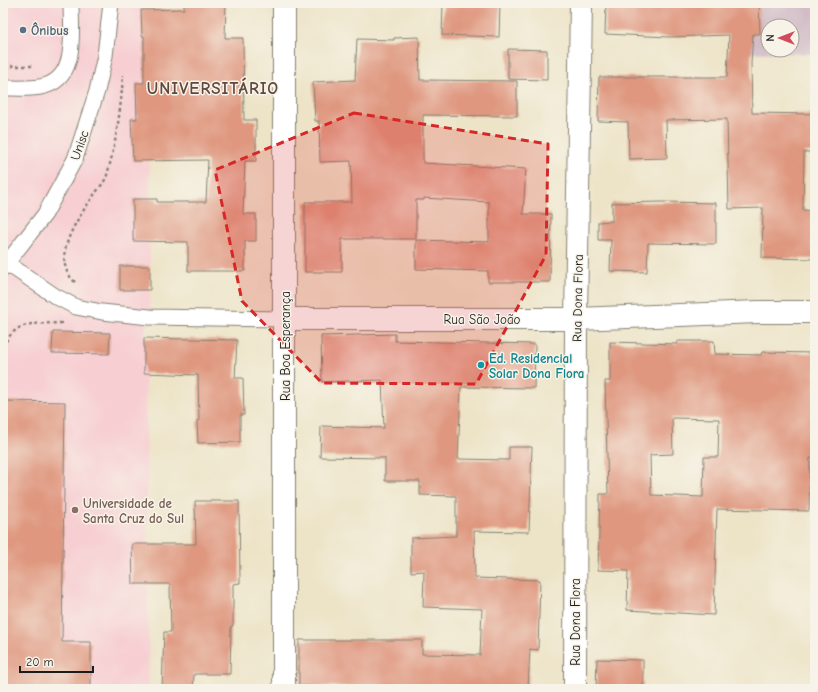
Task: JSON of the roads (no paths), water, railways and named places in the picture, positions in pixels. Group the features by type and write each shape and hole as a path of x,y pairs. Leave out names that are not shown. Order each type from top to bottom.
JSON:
{"street":[{"name":"Rua Boa Esperança","path":"284,3 284,689"},
{"name":"Rua Dona Flora","path":"575,689 576,319 582,3"},
{"name":"Rua São João","path":"285,319 576,319 758,312 815,312"}],"lane":[{"path":"3,88 40,87 52,84 65,72 72,50 71,3"},
{"name":"Unisc","path":"5,266 45,214 75,159 102,70 111,3"},
{"name":"Rua São João","path":"5,266 76,307 102,312 150,317 285,319"}],"place":[{"name":"Ônibus","path":"23,30"},
{"name":"Ed. Residencial Solar Dona Flora","path":"481,365"},
{"name":"Universidade de Santa Cruz do Sul","path":"75,510"}],"district":[{"name":"UNIVERSITÁRIO","path":"213,88"}]}
